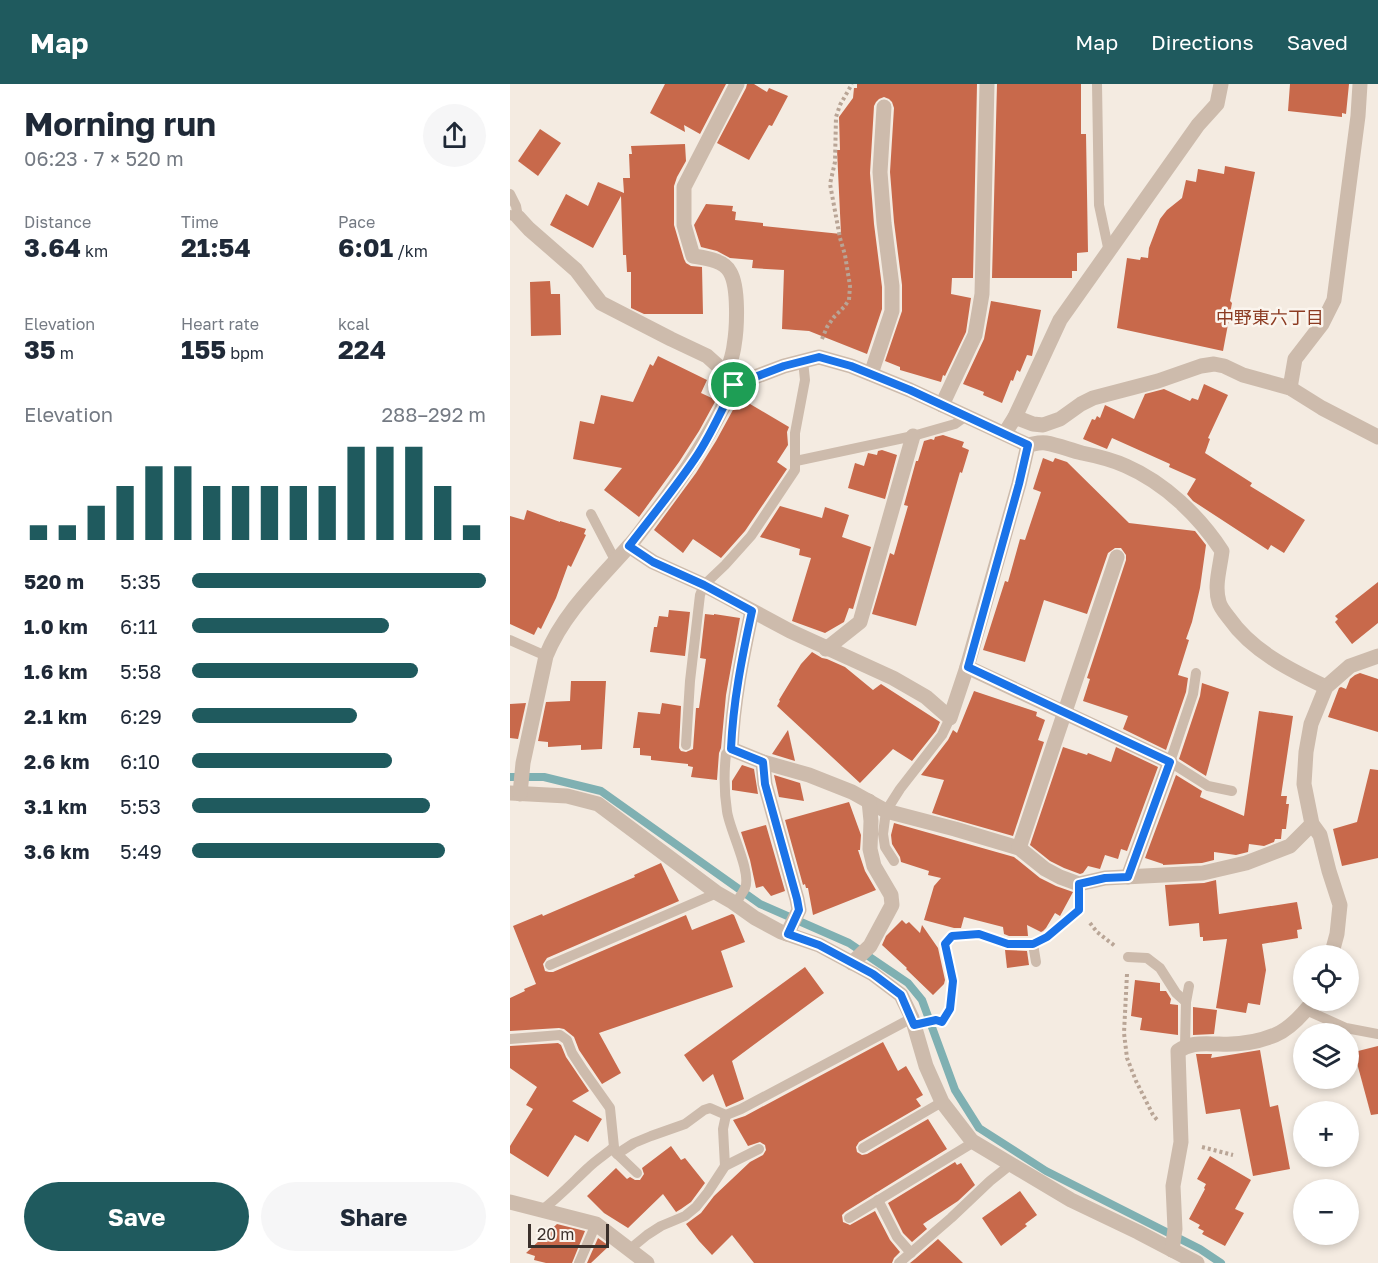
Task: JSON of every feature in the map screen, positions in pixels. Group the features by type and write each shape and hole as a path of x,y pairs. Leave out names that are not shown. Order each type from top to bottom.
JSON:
{"street":[{"path":"737,84 684,187 684,225 693,256 713,259 730,270 735,289 736,320 731,379 720,415 698,454 670,494 572,612 551,644 546,656 518,778 567,796 598,804 717,893 755,918 793,923 819,945 854,960 901,995 916,1022 926,1066 942,1102 974,1142 1071,1200 1138,1232 1173,1240 1197,1263"},
{"path":"942,405 975,335 982,294 987,84"},
{"path":"1005,434 1060,320 1198,125 1217,104 1221,84"},
{"path":"1290,388 1295,359 1322,324 1334,300 1358,116 1360,84"},
{"path":"871,374 891,311 892,286 880,172 884,107"},
{"path":"514,216 576,270 602,303 707,356 731,379"},
{"path":"731,379 811,359 871,374 1028,445 1044,443 1126,466 1167,490 1214,539 1222,551 1217,585 1219,603 1245,638 1290,670 1326,687"},
{"path":"1015,417 1033,424 1043,424 1060,419 1093,398 1214,364 1290,388 1322,408 1378,437"},
{"path":"826,649 860,622 913,436"},
{"path":"629,546 653,562 704,585 826,649 893,678 926,697 950,718 968,667 1028,445"},
{"path":"1019,848 1117,557"},
{"path":"752,611 737,682 731,749 852,792 886,811 1019,848 1044,869 1079,884 1105,878 1203,873 1246,862 1290,846 1312,824"},
{"path":"1334,945 1340,904 1320,835 1312,824 1304,784 1306,752 1311,724 1326,687 1350,666 1378,656"},
{"path":"968,667 1170,762 1128,877"},
{"path":"763,762 765,784 797,899 793,923"},
{"path":"854,960 870,946 892,905 891,895 874,866 870,849 869,801"},
{"path":"1173,1240 1173,1186 1181,1142 1178,1051 1185,1046 1197,1043 1245,1043 1276,1035 1304,1011"},
{"path":"510,1202 596,1224 648,1263"}],"lane":[{"path":"1097,84 1099,205 1109,252"},
{"path":"510,194 516,206 514,216"},
{"path":"686,746 700,595 704,585 751,536 795,470 795,433 811,359"},
{"path":"796,461 913,436 954,424 966,416"},
{"path":"591,514 615,560"},
{"path":"510,640 546,656"},
{"path":"1196,673 1193,694 1170,762 1208,786 1232,791"},
{"path":"894,861 885,847 883,834 886,811 942,735 950,718"},
{"path":"731,749 726,754 727,811 746,876 746,886 735,904"},
{"path":"550,965 717,893"},
{"path":"542,1210 590,1166 607,1154 685,1124 704,1110 710,1108 726,1115 741,1109 916,1022 936,1020 942,1022 950,1009 953,981 945,944 952,936 979,934 1008,944 1033,944 1047,937 1079,910"},
{"path":"1033,944 1036,962"},
{"path":"1128,957 1147,958 1160,968 1176,993 1186,1002"},
{"path":"1185,1046 1186,1002 1189,986"},
{"path":"1319,1011 1346,1028 1378,1034"},
{"path":"510,1039 560,1035 567,1040 572,1053 610,1108 615,1152 637,1173"},
{"path":"863,1148 942,1102"},
{"path":"725,1166 723,1129 726,1115"},
{"path":"849,1218 974,1142"},
{"path":"630,1249 661,1226 685,1216 708,1192 725,1166 759,1149"},
{"path":"899,1263 1010,1165"},
{"path":"878,1200 897,1237 911,1253"},
{"path":"579,1263 596,1224"}],"path":[{"path":"811,359 827,327 849,300 850,286 845,255 830,184 835,162 836,117 852,84"},
{"path":"1079,910 1098,932 1128,957 1124,1033 1127,1058 1154,1115 1167,1132 1181,1142 1233,1155"}],"building":[{"path":"665,84 726,84 700,134 684,125 685,132 650,113"},
{"path":"747,84 754,84 767,92 769,88 788,96 772,126 769,125 749,160 717,143"},
{"path":"857,84 977,84 973,278 952,278 951,294 971,298 966,332 941,382 900,370 900,367 885,361 902,311 902,285 890,172 894,108 889,99 884,97 879,99 874,106 870,173 882,287 882,309 867,354 809,331 782,329 784,270 752,268 753,260 730,258 717,251 701,247 694,225 706,204 733,206 732,211 736,212 735,220 763,223 763,226 841,234 837,150 840,150 839,117 853,98"},
{"path":"997,84 1081,84 1081,134 1086,134 1088,252 1077,253 1077,271 1072,271 1072,278 992,278"},
{"path":"1290,84 1349,84 1346,114 1342,113 1342,117 1288,111"},
{"path":"540,129 561,143 538,176 518,161"},
{"path":"685,144 686,161 674,186 674,225 686,263 702,267 703,314 644,314 631,308 631,272 627,272 626,255 623,255 621,196 593,248 550,225 566,194 588,206 598,182 624,193 623,178 630,178 631,146"},
{"path":"1225,166 1255,172 1230,301 1232,303 1223,351 1117,328 1127,258 1140,260 1141,257 1148,258 1149,248 1160,219 1182,198 1186,180 1196,182 1198,169 1224,174"},
{"path":"550,281 551,294 560,294 561,335 531,336 530,282"},
{"path":"991,301 1041,310 1032,356 1027,355 1020,372 1017,370 1002,403 983,395 984,392 963,384 984,339"},
{"path":"658,356 707,380 701,393 716,400 679,462 639,517 604,490 622,468 573,459 580,421 594,424 601,395 633,402 650,364 653,366"},
{"path":"1204,384 1228,395 1208,438 1210,439 1205,453 1252,483 1250,486 1305,520 1284,553 1271,545 1268,550 1193,501 1187,494 1196,479 1169,467 1170,464 1112,438 1107,449 1083,439 1092,419 1095,420 1097,416 1100,418 1105,405 1134,419 1145,394 1164,389 1190,401 1192,398 1198,400"},
{"path":"745,401 789,427 788,445 777,462 787,469 745,531 721,558 693,539 683,553 654,530 696,473 734,408 740,410"},
{"path":"943,435 964,442 962,447 969,450 962,473 960,472 916,626 872,614 890,553 894,555 908,506 904,505 916,461 918,461 924,441 934,440 935,437"},
{"path":"882,450 897,455 885,499 848,488 855,463 864,466 868,453 877,455 878,451"},
{"path":"1043,458 1053,462 1055,458 1067,462 1129,523 1195,531 1206,545 1200,588 1186,639 1189,640 1178,675 1188,678 1186,692 1166,750 1123,729 1128,716 1083,701 1090,679 1087,678 1126,560 1126,555 1121,548 1115,548 1108,553 1087,614 1044,600 1025,662 983,650 1005,581 1008,582 1020,539 1025,540 1041,492 1033,489"},
{"path":"780,506 822,518 825,507 849,515 842,537 871,547 853,609 849,608 844,622 825,633 792,621 811,558 799,555 800,549 760,537"},
{"path":"527,510 586,529 584,534 586,535 571,567 568,565 541,629 538,627 534,635 510,624 510,516 524,520"},
{"path":"1378,582 1378,623 1352,644 1335,622 1338,619 1335,616"},
{"path":"669,610 690,612 685,656 650,652 654,627 657,627 659,616 668,617"},
{"path":"705,614 740,618 726,695 717,780 691,777 693,767 688,764 651,760 651,756 640,755 640,748 633,748 638,712 660,714 662,703 681,706 679,748 686,752 693,749 696,708 699,708 706,659 700,658"},
{"path":"812,652 845,667 873,690 881,684 940,722 936,731 912,761 893,749 860,783 777,706 801,664"},
{"path":"1360,673 1378,679 1378,732 1328,717 1339,688 1346,689 1350,679"},
{"path":"571,681 606,681 602,749 581,750 581,745 548,747 548,742 538,741 546,702 570,701"},
{"path":"1202,683 1229,692 1206,776 1179,759 1200,696"},
{"path":"974,691 1037,712 1036,716 1045,720 1038,740 1044,742 1013,836 932,813 944,780 921,775 953,730 957,733"},
{"path":"526,703 518,739 510,738 510,704"},
{"path":"1259,711 1293,716 1281,796 1287,796 1286,804 1289,804 1286,829 1282,829 1281,839 1275,839 1274,842 1264,846 1249,844 1248,852 1236,855 1214,852 1214,860 1202,863 1163,865 1145,858 1176,775 1202,791 1200,797 1244,816"},
{"path":"788,730 795,761 772,754"},
{"path":"1063,747 1111,762 1116,747 1158,767 1127,851 1121,849 1118,859 1105,855 1100,869 1088,866 1080,874 1050,861 1030,845"},
{"path":"742,765 754,769 758,794 732,790 732,781"},
{"path":"1370,769 1378,770 1378,858 1342,866 1333,829 1357,822"},
{"path":"774,775 800,783 804,801 779,797"},
{"path":"849,802 861,835 860,850 858,850 865,871 876,890 813,915 808,888 805,884 803,885 785,820"},
{"path":"894,823 1014,857 1040,878 1073,892 1060,916 1055,913 1043,931 1027,925 1028,936 1009,936 1004,934 1003,927 964,917 961,928 924,920 934,886 941,878 928,875 929,871 901,862 892,844 891,835"},
{"path":"766,825 785,891 771,896 763,886 756,888 741,832"},
{"path":"661,863 679,901 547,958 543,964 545,971 553,972 686,915 692,930 732,914 745,942 721,951 733,987 599,1033 621,1073 602,1084 579,1050 574,1037 564,1029 510,1031 510,998 536,984 513,926 542,914 543,916 635,877 634,875"},
{"path":"1216,880 1219,914 1297,902 1302,929 1297,930 1298,938 1262,944 1266,970 1260,1005 1248,1003 1246,1013 1216,1008 1227,939 1203,941 1203,937 1200,937 1199,923 1169,926 1165,885 1204,883"},
{"path":"902,920 906,924 909,922 920,933 922,925 938,948 945,980 933,995 882,945 886,936"},
{"path":"1005,950 1027,951 1029,965 1007,968"},
{"path":"805,967 824,993 732,1061 744,1099 726,1107 713,1074 703,1082 684,1055"},
{"path":"1135,980 1160,983 1160,991 1166,991 1171,999 1170,1004 1178,1005 1178,1035 1140,1030 1142,1018 1131,1016"},
{"path":"1193,1007 1217,1010 1214,1034 1193,1035"},
{"path":"883,1042 898,1071 906,1066 923,1095 916,1099 921,1106 859,1142 856,1147 857,1152 862,1155 867,1154 928,1119 947,1149 842,1215 843,1222 850,1225 875,1211 890,1240 900,1252 892,1263 754,1263 732,1235 712,1255 686,1224 701,1213 714,1196 766,1150 765,1145 760,1142 748,1146 733,1120 745,1116"},
{"path":"558,1043 589,1091 572,1101 602,1119 588,1142 575,1135 548,1177 510,1153 510,1146 533,1109 526,1105 537,1087 510,1068 510,1046"},
{"path":"1378,1046 1378,1114 1371,1115 1359,1071 1359,1051"},
{"path":"1260,1050 1270,1107 1278,1105 1290,1169 1253,1176 1240,1109 1206,1114 1196,1054 1212,1054 1211,1058"},
{"path":"671,1146 681,1160 685,1158 705,1183 691,1202 676,1212 663,1194 628,1228 604,1213 587,1196 616,1168 627,1179 630,1177 640,1180 644,1174 642,1168"},
{"path":"1210,1156 1251,1180 1235,1209 1244,1213 1225,1246 1202,1234 1204,1231 1198,1228 1200,1225 1189,1219 1205,1189 1206,1184 1197,1179"},
{"path":"955,1162 957,1165 961,1163 975,1185 958,1201 923,1224 927,1229 912,1242 903,1233 888,1203"},
{"path":"1020,1191 1037,1215 1025,1224 1027,1226 1001,1246 982,1218"},
{"path":"557,1224 585,1231 572,1263 546,1263 534,1260 535,1256 526,1253"},
{"path":"598,1238 609,1246 591,1263 587,1263"},
{"path":"938,1239 963,1263 910,1263 915,1259"}],"waterway":[{"path":"510,777 544,777 601,791 760,904 849,943 908,983 922,1000 955,1090 979,1128 1046,1171 1200,1249 1221,1263"}],"district":[{"name":"中野東六丁目","path":"1270,317"}],"route":[{"path":"819,357 851,366 910,390 1028,445 968,667 1170,762 1128,877 1105,878 1079,884 1079,910 1047,937 1033,944 1008,944 979,934 952,936 945,944 953,981 950,1009 942,1022 936,1020 914,1025 901,995 873,974 819,945 788,934 799,910 765,784 763,762 731,749 737,682 752,611 704,585 653,562 629,546 698,454 734,385 784,366 819,357"}]}
